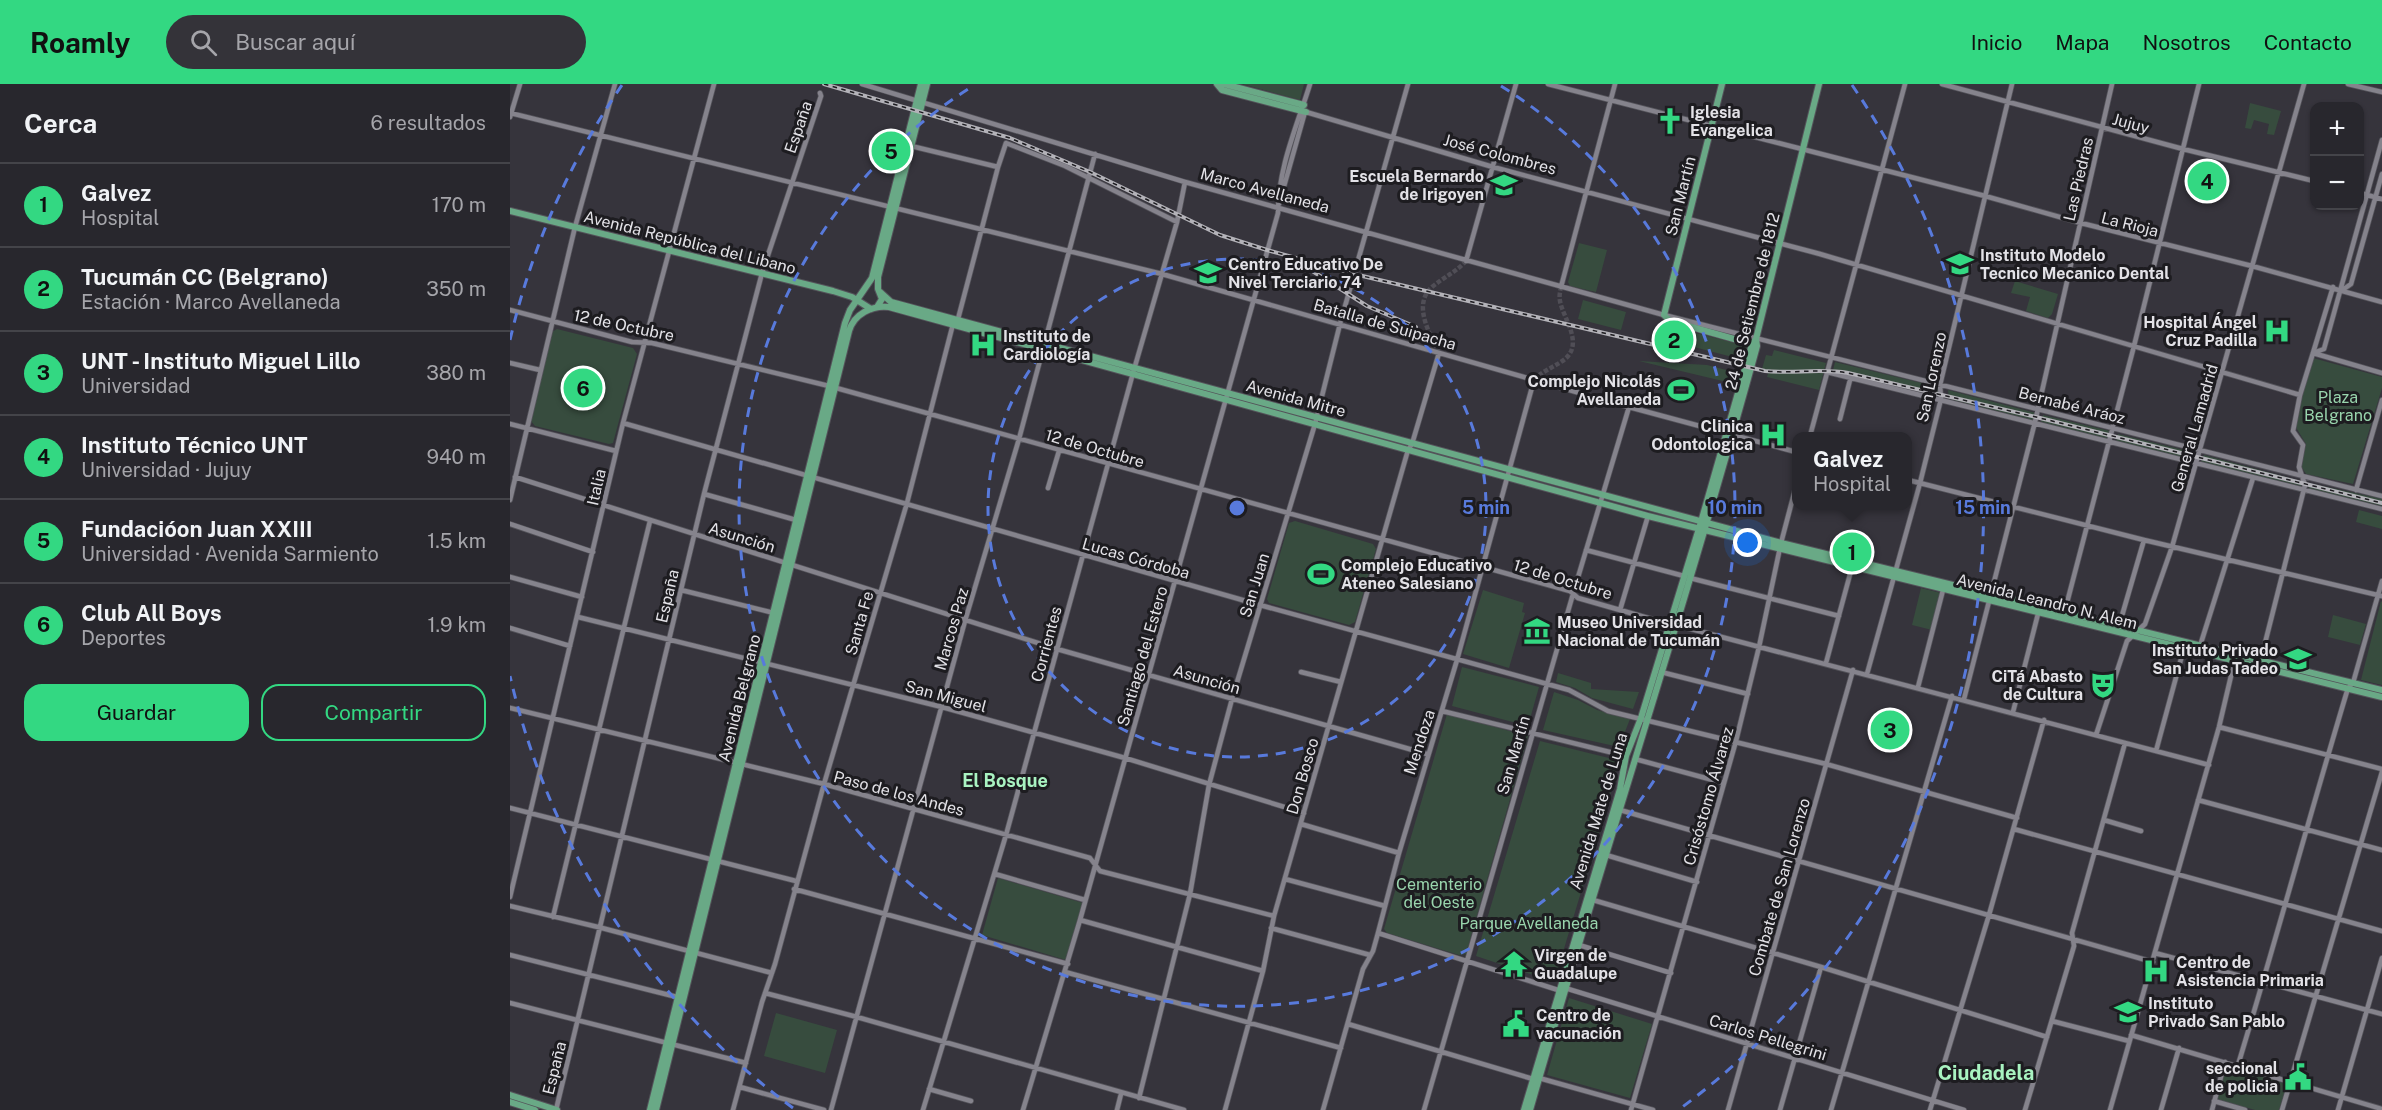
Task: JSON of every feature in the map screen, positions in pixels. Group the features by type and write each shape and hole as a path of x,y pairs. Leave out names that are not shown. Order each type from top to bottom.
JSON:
{"main road":[{"path":"921,84 920,101 911,146 892,208 874,270 860,300 874,308 882,298 878,277 892,208 920,101 927,84"},
{"name":"José Colombres","path":"1216,84 1222,90 1303,109"},
{"name":"José Colombres","path":"1224,84 1303,109"},
{"name":"San Martín","path":"1664,315 1722,84"},
{"name":"24 de Setiembre de 1812","path":"1703,526 1730,435 1819,84"},
{"name":"Avenida República del Libano","path":"510,211 762,273 860,300"},
{"path":"866,287 879,290"},
{"name":"Avenida Mitre","path":"879,290 891,302 956,321 1410,447 1686,518 1703,526"},
{"path":"846,295 850,302 850,310"},
{"name":"Avenida Belgrano","path":"656,1110 692,951 811,476 850,310 860,300"},
{"name":"Avenida Mitre","path":"874,308 889,307 956,321"},
{"name":"Avenida Belgrano","path":"832,387 852,323 858,315 874,308"},
{"name":"Marco Avellaneda","path":"1664,315 1670,321 1754,341"},
{"name":"Avenida Mitre","path":"1507,473 1648,516 1683,525 1703,526"},
{"name":"Avenida Belgrano","path":"765,662 774,613 789,564 796,520 811,476"},
{"path":"1686,518 1708,510 1712,521 1718,526"},
{"path":"1683,525 1693,531 1693,548"},
{"name":"Avenida Leandro N. Alem","path":"1703,526 1718,526 1852,567 1895,574 1943,590 1989,598"},
{"name":"Avenida Leandro N. Alem","path":"1703,526 1718,534 1780,546 2039,610 2119,626 2184,648 2382,697"},
{"name":"Avenida Mate de Luna","path":"1687,577 1701,544 1703,526"},
{"name":"Avenida Mate de Luna","path":"1562,989 1593,900 1635,759 1643,718 1687,577 1693,548 1703,526"},
{"path":"1701,544 1708,535 1718,534"},
{"name":"Avenida Leandro N. Alem","path":"2064,615 2382,690"},
{"name":"Avenida Mate de Luna","path":"1524,1110 1536,1078 1620,789 1626,756 1661,672 1673,624"},
{"name":"Avenida Belgrano","path":"650,1110 670,1043 677,997 692,951"},
{"name":"Avenida Mate de Luna","path":"1530,1110 1536,1078"},
{"path":"510,1095 557,1110"},
{"path":"510,1102 535,1110"}],"street":[{"path":"510,114 520,84"},
{"path":"510,500 513,479 575,227 615,84"},
{"name":"Italia","path":"510,897 623,423 692,158 714,84"},
{"name":"Marco Avellaneda","path":"862,84 1185,182 1664,315"},
{"name":"Santiago del Estero","path":"1023,1110 1068,964 1149,676 1278,207 1277,195 1310,84"},
{"name":"San Juan","path":"1139,1098 1190,894 1209,785 1232,699 1316,421 1340,324 1408,84"},
{"path":"1466,261 1516,84"},
{"name":"La Rioja","path":"1548,84 1985,196 2081,223 2333,287 2382,302"},
{"path":"1561,287 1615,84"},
{"path":"1811,432 1905,84"},
{"name":"Jujuy","path":"1942,84 2310,181"},
{"name":"San Lorenzo","path":"1867,674 1941,399 1940,385 2012,84"},
{"name":"Las Piedras","path":"1964,699 2035,422 2112,84"},
{"path":"2064,615 2199,84"},
{"name":"General Lamadrid","path":"2096,735 2127,641 2145,624 2172,547 2304,84"},
{"path":"2348,84 2382,92"},
{"name":"España","path":"557,1110 704,494 762,273 821,96 820,93"},
{"name":"José Colombres","path":"1303,109 1493,167 1857,264 2300,395"},
{"name":"Batalla de Suipacha","path":"510,114 1162,274 1629,407 1792,451"},
{"path":"2313,353 2324,349 2382,140"},
{"name":"Santa Fe","path":"734,1110 796,880 907,503 929,413 1006,143 1045,157 1089,177"},
{"path":"911,146 998,167"},
{"name":"Marcos Paz","path":"831,1110 965,621 1045,345 1095,154"},
{"path":"2341,291 2351,284 2382,174"},
{"path":"1089,177 1177,222"},
{"name":"Corrientes","path":"923,1110 1006,835 1177,222 1185,182"},
{"path":"2364,194 2382,199"},
{"path":"2250,665 2262,655 2304,490 2305,484 2299,467 2303,445 2293,431 2300,395 2333,287"},
{"name":"12 de Octubre","path":"510,310 632,342 645,342 832,387 1382,541 1570,591 1578,598 1620,610 2209,765"},
{"name":"Bernabé Aráoz","path":"1754,341 2037,408 2382,496"},
{"name":"Don Bosco","path":"1225,1110 1263,971 1274,916 1300,824 1382,541 1440,353"},
{"path":"2313,353 2382,373"},
{"path":"510,363 540,370"},
{"name":"Bernabé Aráoz","path":"1827,372 1851,376 2382,509"},
{"path":"1840,419 1851,376"},
{"name":"Mendoza","path":"1323,1110 1363,969 1378,933 1427,754 1457,660 1534,380"},
{"path":"2356,490 2382,404"},
{"name":"San Martín","path":"1424,1110 1629,407"},
{"name":"Lucas Córdoba","path":"623,423 907,503 993,530 1547,684 1577,693 1608,711 1826,764 2017,818"},
{"path":"510,424 616,451"},
{"path":"1048,488 1059,451"},
{"path":"2200,646 2253,478"},
{"name":"Asunción","path":"513,479 1057,649 1427,754"},
{"path":"1912,481 2172,547 2380,595"},
{"path":"704,494 796,520"},
{"name":"Crisóstomo Álvarez","path":"1631,1107 1659,1016 1736,741 1770,599 1780,546 1792,504"},
{"path":"1620,610 1648,516"},
{"path":"554,917 650,521"},
{"path":"510,524 593,552"},
{"path":"2119,626 2144,540"},
{"path":"1586,550 1839,616"},
{"path":"1826,663 1852,567"},
{"path":"510,577 582,597"},
{"path":"2238,1065 2287,904 2328,755 2348,688 2353,683 2380,595 2382,581"},
{"path":"681,590 774,613"},
{"path":"1918,687 1943,590"},
{"path":"2013,712 2039,610"},
{"name":"San Miguel","path":"578,617 854,684 1035,732 1304,813"},
{"path":"510,628 570,646"},
{"path":"2156,751 2184,648"},
{"path":"2110,1110 2209,765 2236,661 2232,654"},
{"name":"Combate de San Lorenzo","path":"1728,1110 1853,670"},
{"path":"1301,672 1341,682"},
{"path":"1661,672 1748,694"},
{"path":"1831,1110 1952,696"},
{"name":"Paso de los Andes","path":"510,708 824,784 1090,858 1100,871 1274,916"},
{"path":"1442,711 1626,756"},
{"path":"1930,1110 1989,915 2044,720"},
{"path":"2219,727 2382,770 2282,1110"},
{"path":"2025,1110 2074,946 2072,933 2125,743"},
{"path":"1635,759 1724,783"},
{"path":"2198,800 2382,850"},
{"path":"510,808 796,880"},
{"path":"1620,810 2153,962"},
{"path":"2104,820 2141,831"},
{"path":"1300,824 1399,853"},
{"path":"2014,829 2382,931"},
{"path":"1606,855 1696,882"},
{"path":"994,874 1085,900"},
{"path":"1285,879 1385,906"},
{"path":"794,889 1068,964"},
{"path":"1593,900 1869,981 2047,1037"},
{"path":"510,906 772,973"},
{"path":"1080,920 1263,971"},
{"path":"1272,928 1370,955"},
{"path":"1378,933 1562,989"},
{"path":"1579,945 1671,973"},
{"path":"2155,953 2382,1014"},
{"path":"510,955 677,997"},
{"path":"2338,1110 2382,958"},
{"path":"1780,1110 1821,967"},
{"path":"1065,972 1341,1048"},
{"name":"Carlos Pellegrini","path":"1562,989 1659,1016 1964,1110"},
{"path":"765,993 1184,1110"},
{"path":"510,1003 746,1063"},
{"path":"2052,1021 2129,1041"},
{"path":"1348,1024 1631,1107 1653,1110"},
{"path":"2131,1035 2382,1109"},
{"path":"2161,1110 2179,1048"},
{"path":"2212,1110 2225,1062"},
{"path":"740,1087 824,1110"},
{"path":"929,1089 970,1101"},
{"path":"1117,1110 1121,1094"},
{"path":"2214,1101 2245,1110"}],"green space":[{"path":"1242,84 1304,84 1300,100"},
{"path":"2250,103 2281,111 2274,135 2267,134 2269,124 2254,120 2251,129 2245,128"},
{"path":"1579,243 1607,250 1596,292 1570,286 1568,282"},
{"path":"2015,281 2058,294 2052,314 2048,318 2026,311 2030,297 2011,293"},
{"path":"1583,300 1626,312 1621,330 1578,319"},
{"path":"557,329 633,348 637,354 613,443 609,444 535,426 531,421 552,332"},
{"path":"1688,331 1747,346 1744,360 1690,346 1692,337 1686,336"},
{"path":"1774,350 1826,363 1819,390 1767,377 1769,371 1762,369 1766,355 1772,356"},
{"name":"Plaza Belgrano","path":"2313,358 2382,377 2382,388 2353,484 2306,474 2301,466 2306,444 2294,424"},
{"path":"1639,361 1707,365 1734,372 1731,383"},
{"path":"1835,362 1942,388 1943,395 1833,370"},
{"path":"1948,390 2036,413 2033,420 1949,399"},
{"path":"2043,415 2110,431 2109,439 2041,422"},
{"path":"2118,434 2196,453 2194,460 2116,441"},
{"path":"2204,455 2301,481 2301,486 2201,462"},
{"path":"2309,483 2382,499 2382,506 2309,489"},
{"path":"2359,510 2382,516 2382,529 2356,522"},
{"name":"Complejo Educativo Ateneo Salesiano","path":"1295,521 1373,544 1376,549 1355,622 1349,625 1269,603 1267,599 1289,523"},
{"path":"1921,588 1941,593 1932,630 1912,625"},
{"path":"1483,590 1524,603 1522,612 1525,613 1509,668 1463,654"},
{"path":"2382,602 2382,685 2361,680"},
{"path":"2333,615 2366,624 2360,645 2328,637"},
{"path":"1462,667 1539,687 1528,726 1452,706"},
{"path":"1558,673 1591,683 1591,689 1639,692 1633,709 1592,698 1575,688 1556,682"},
{"path":"1554,692 1578,700 1597,710 1630,719 1619,747 1543,730"},
{"name":"Cementerio del Oeste","path":"1447,714 1528,736 1466,954 1459,955 1387,933 1384,929"},
{"name":"Parque Avellaneda","path":"1540,741 1617,760 1615,779 1554,982 1476,956"},
{"path":"998,878 1083,903 1066,960 982,935"},
{"path":"1569,998 1652,1024 1630,1098 1547,1075"},
{"path":"776,1013 837,1030 825,1073 764,1056"},
{"path":"2227,1066 2287,1084 2279,1110 2255,1110 2217,1099"}],"tunnel":[{"path":"1439,353 1425,320 1423,302 1432,287 1466,261"},
{"path":"1534,380 1565,359 1573,346 1571,330 1560,301 1561,287"}],"railway":[{"path":"824,84 1010,138 1090,172 1220,235 1354,274 1765,371 1848,373 2382,503"},
{"path":"1303,265 1367,306 1416,327"}],"place":[{"name":"Iglesia Evangelica","path":"1670,121"},
{"name":"Fundacióon Juan XXIII","path":"891,151"},
{"name":"Instituto Técnico UNT","path":"2207,181"},
{"name":"Escuela Bernardo de Irigoyen","path":"1504,185"},
{"name":"Instituto Modelo Tecnico Mecanico Dental","path":"1960,264"},
{"name":"Centro Educativo De Nivel Terciario 74","path":"1208,273"},
{"name":"Hospital Ángel Cruz Padilla","path":"2277,331"},
{"name":"Tucumán CC (Belgrano)","path":"1674,340"},
{"name":"Instituto de Cardiología","path":"983,345"},
{"name":"Club All Boys","path":"583,388"},
{"name":"Complejo Nicolás Avellaneda","path":"1681,390"},
{"name":"Clinica Odontologica","path":"1773,435"},
{"name":"Galvez","path":"1852,552"},
{"name":"Complejo Educativo Ateneo Salesiano","path":"1321,574"},
{"name":"Museo Universidad Nacional de Tucumán","path":"1537,631"},
{"name":"Instituto Privado San Judas Tadeo","path":"2298,659"},
{"name":"CiTá Abasto de Cultura","path":"2103,685"},
{"name":"UNT - Instituto Miguel Lillo","path":"1890,730"},
{"name":"Virgen de Guadalupe","path":"1514,964"},
{"name":"Centro de Asistencia Primaria","path":"2156,971"},
{"name":"Instituto Privado San Pablo","path":"2128,1012"},
{"name":"Centro de vacunación","path":"1516,1024"},
{"name":"seccional de policia","path":"2298,1077"}],"district":[{"name":"El Bosque","path":"1005,781"},
{"name":"Ciudadela","path":"1986,1073"}]}
